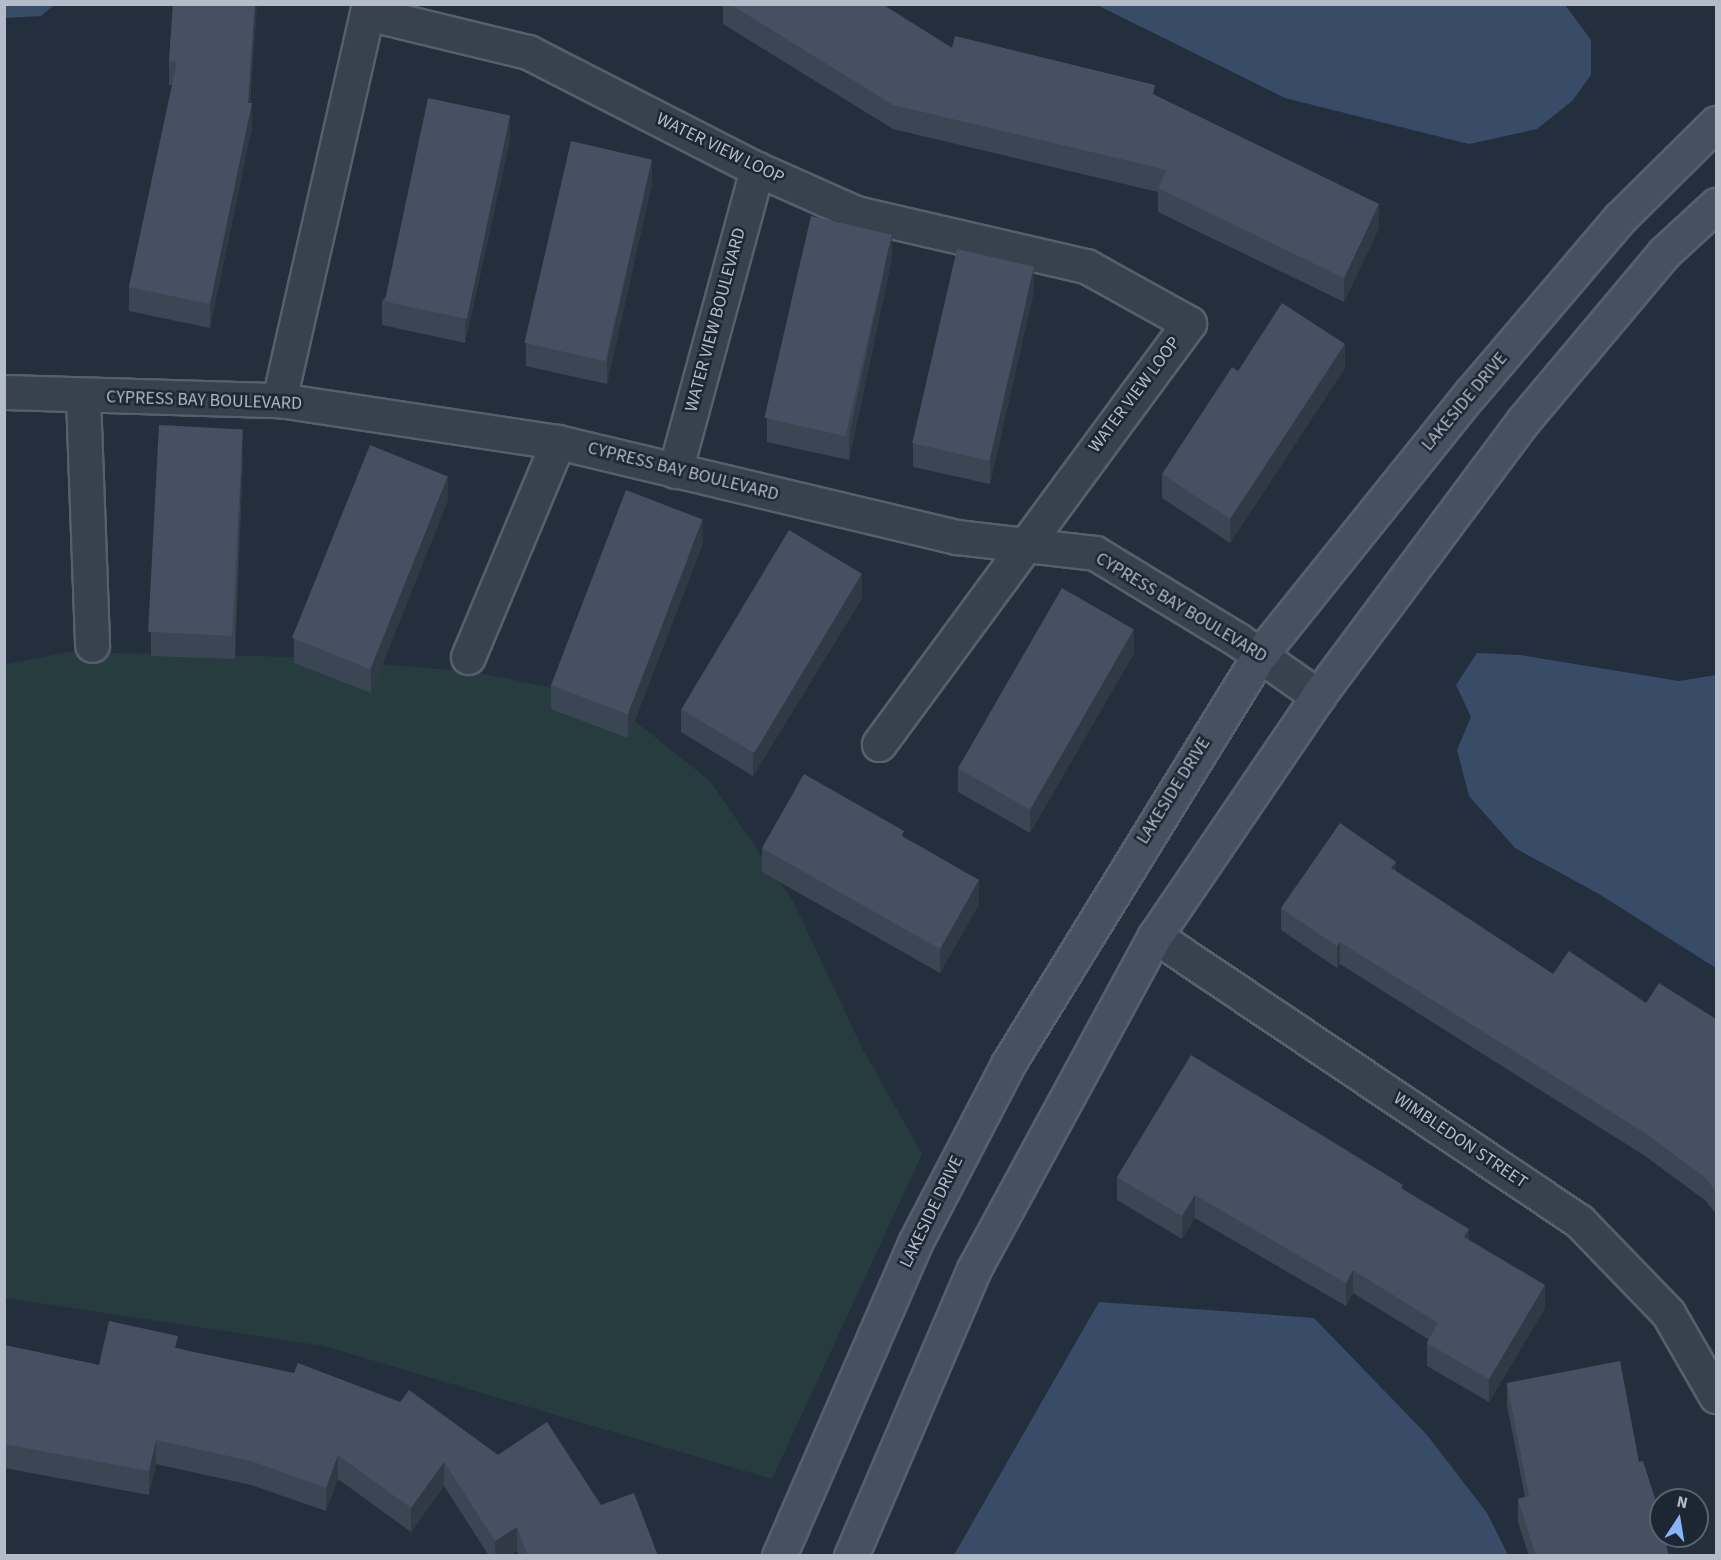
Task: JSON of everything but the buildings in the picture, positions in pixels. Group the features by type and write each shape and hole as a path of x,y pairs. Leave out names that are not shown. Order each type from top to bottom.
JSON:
{"street":[{"name":"WATER VIEW LOOP","path":"279,400 367,13 528,52 757,169 856,213 1086,266 1189,322 1024,542"},
{"name":"LAKESIDE DRIVE","path":"779,1556 915,1243 1008,1064 1260,655 1471,393 1612,227 1716,123"},
{"name":"WATER VIEW BOULEVARD","path":"675,471 757,169"},
{"path":"851,1556 974,1269 1155,936 1318,696 1523,422 1664,252 1716,206"},
{"name":"CYPRESS BAY BOULEVARD","path":"4,392 83,397 279,400 558,442 957,537 1024,542 1095,554 1260,655 1318,696"},
{"path":"83,397 92,645"},
{"path":"468,657 558,442"},
{"path":"879,744 1024,542"},
{"name":"WIMBLEDON STREET","path":"1155,936 1580,1221 1668,1313 1716,1396"}],"green space":[{"path":"69,652 298,657 475,672 607,699 710,781 794,903 862,1048 922,1154 772,1479 324,1346 5,1298 4,665"}],"water":[{"path":"4,5 54,5 41,16 5,18"},
{"path":"1097,5 1565,5 1591,40 1591,75 1572,101 1537,129 1469,144 1285,98"},
{"path":"1477,653 1520,655 1679,681 1716,675 1716,968 1599,894 1515,848 1469,796 1457,750 1471,717 1456,685"},
{"path":"1099,1302 1314,1318 1427,1435 1487,1513 1508,1555 954,1555"}]}
